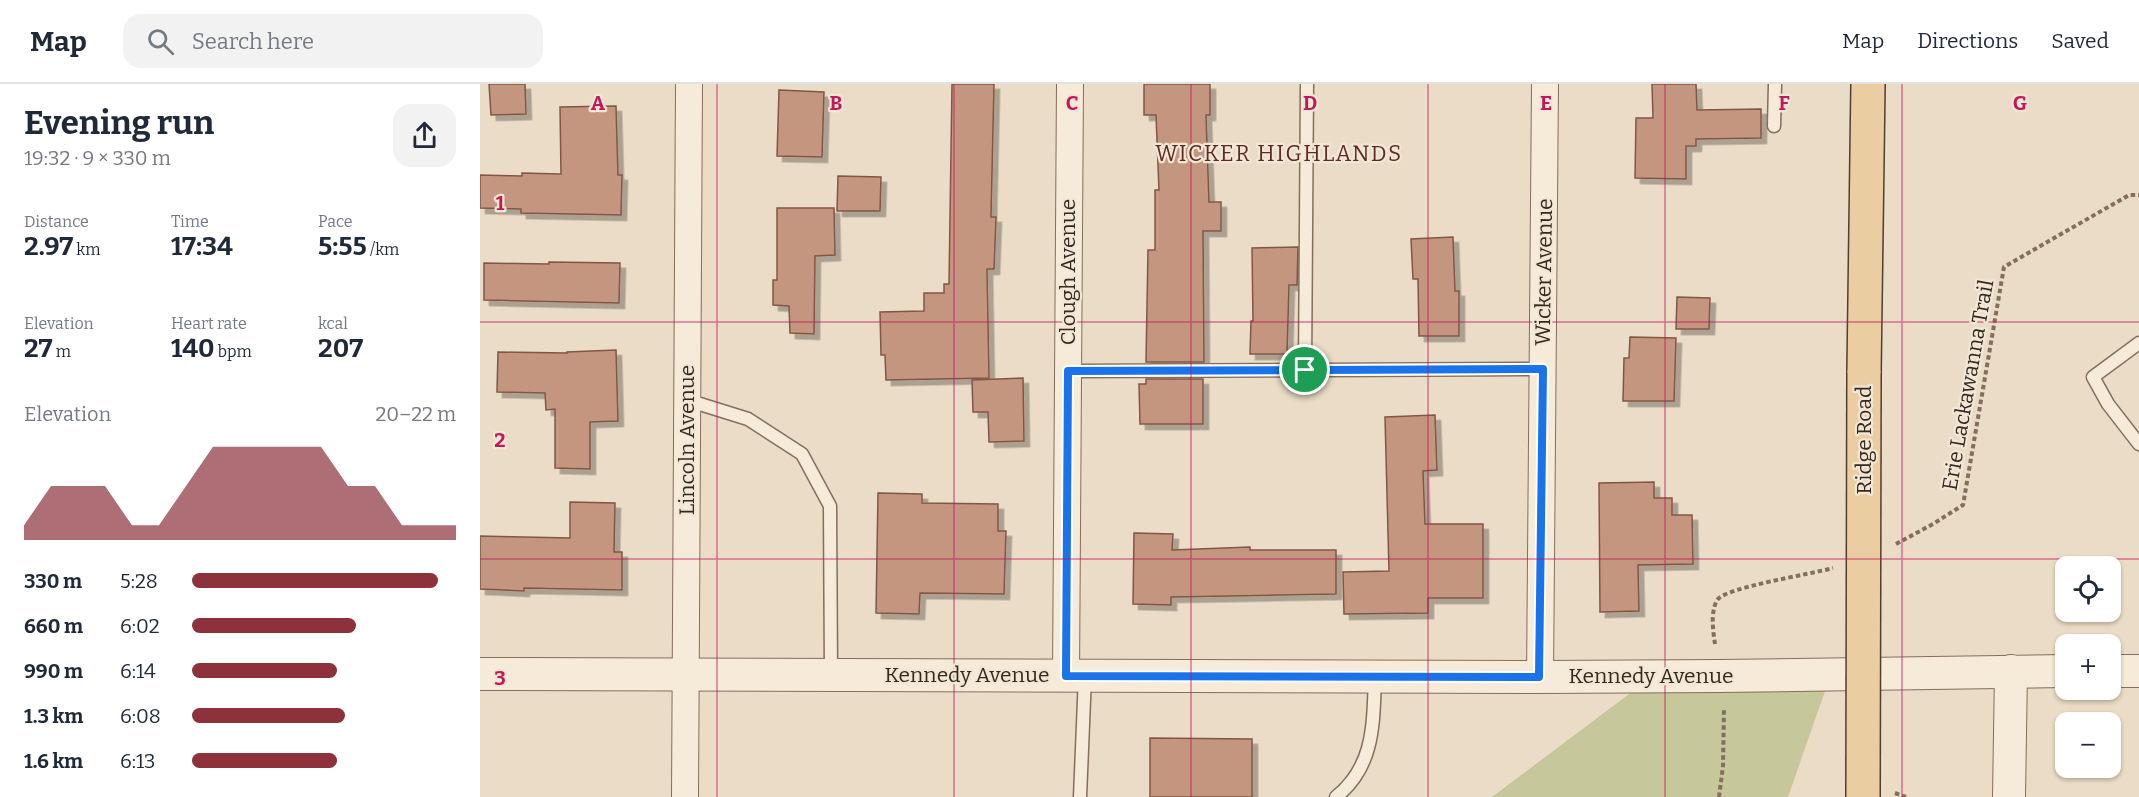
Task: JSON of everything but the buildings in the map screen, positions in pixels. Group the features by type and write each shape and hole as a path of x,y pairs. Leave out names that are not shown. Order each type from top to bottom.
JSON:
{"main road":[{"name":"Ridge Road","path":"1863,797 1864,373 1868,84"}],"street":[{"name":"Lincoln Avenue","path":"685,797 689,84"},
{"name":"Clough Avenue","path":"1070,84 1068,371 1076,676"},
{"name":"Wicker Avenue","path":"1539,677 1545,84"},
{"path":"2009,797 2011,671"},
{"name":"Kennedy Avenue","path":"480,674 1539,677 2055,671"},
{"path":"2121,671 2139,671"}],"lane":[{"path":"1305,370 1307,84"},
{"path":"1774,126 1775,84"},
{"path":"2139,343 2093,377 2108,404 2139,444"},
{"path":"1068,371 1543,369"},
{"path":"687,400 748,419 802,454 830,506 831,675"},
{"path":"1076,676 1080,797"},
{"path":"1336,797 1344,791 1363,765 1372,736 1376,676"}],"path":[{"name":"Erie Lackawanna Trail","path":"1894,545 1963,505 2004,267 2129,195 2139,195"},
{"path":"1714,636 1713,609 1719,598 1729,592 1809,575 1838,566"},
{"path":"1719,797 1723,766 1724,706"}],"green space":[{"path":"1831,674 1788,797 1492,797 1653,676"}],"district":[{"name":"WICKER HIGHLANDS","path":"1279,153"}],"route":[{"path":"1543,369 1539,677 1066,676 1068,371 1305,370 1543,369"}]}
